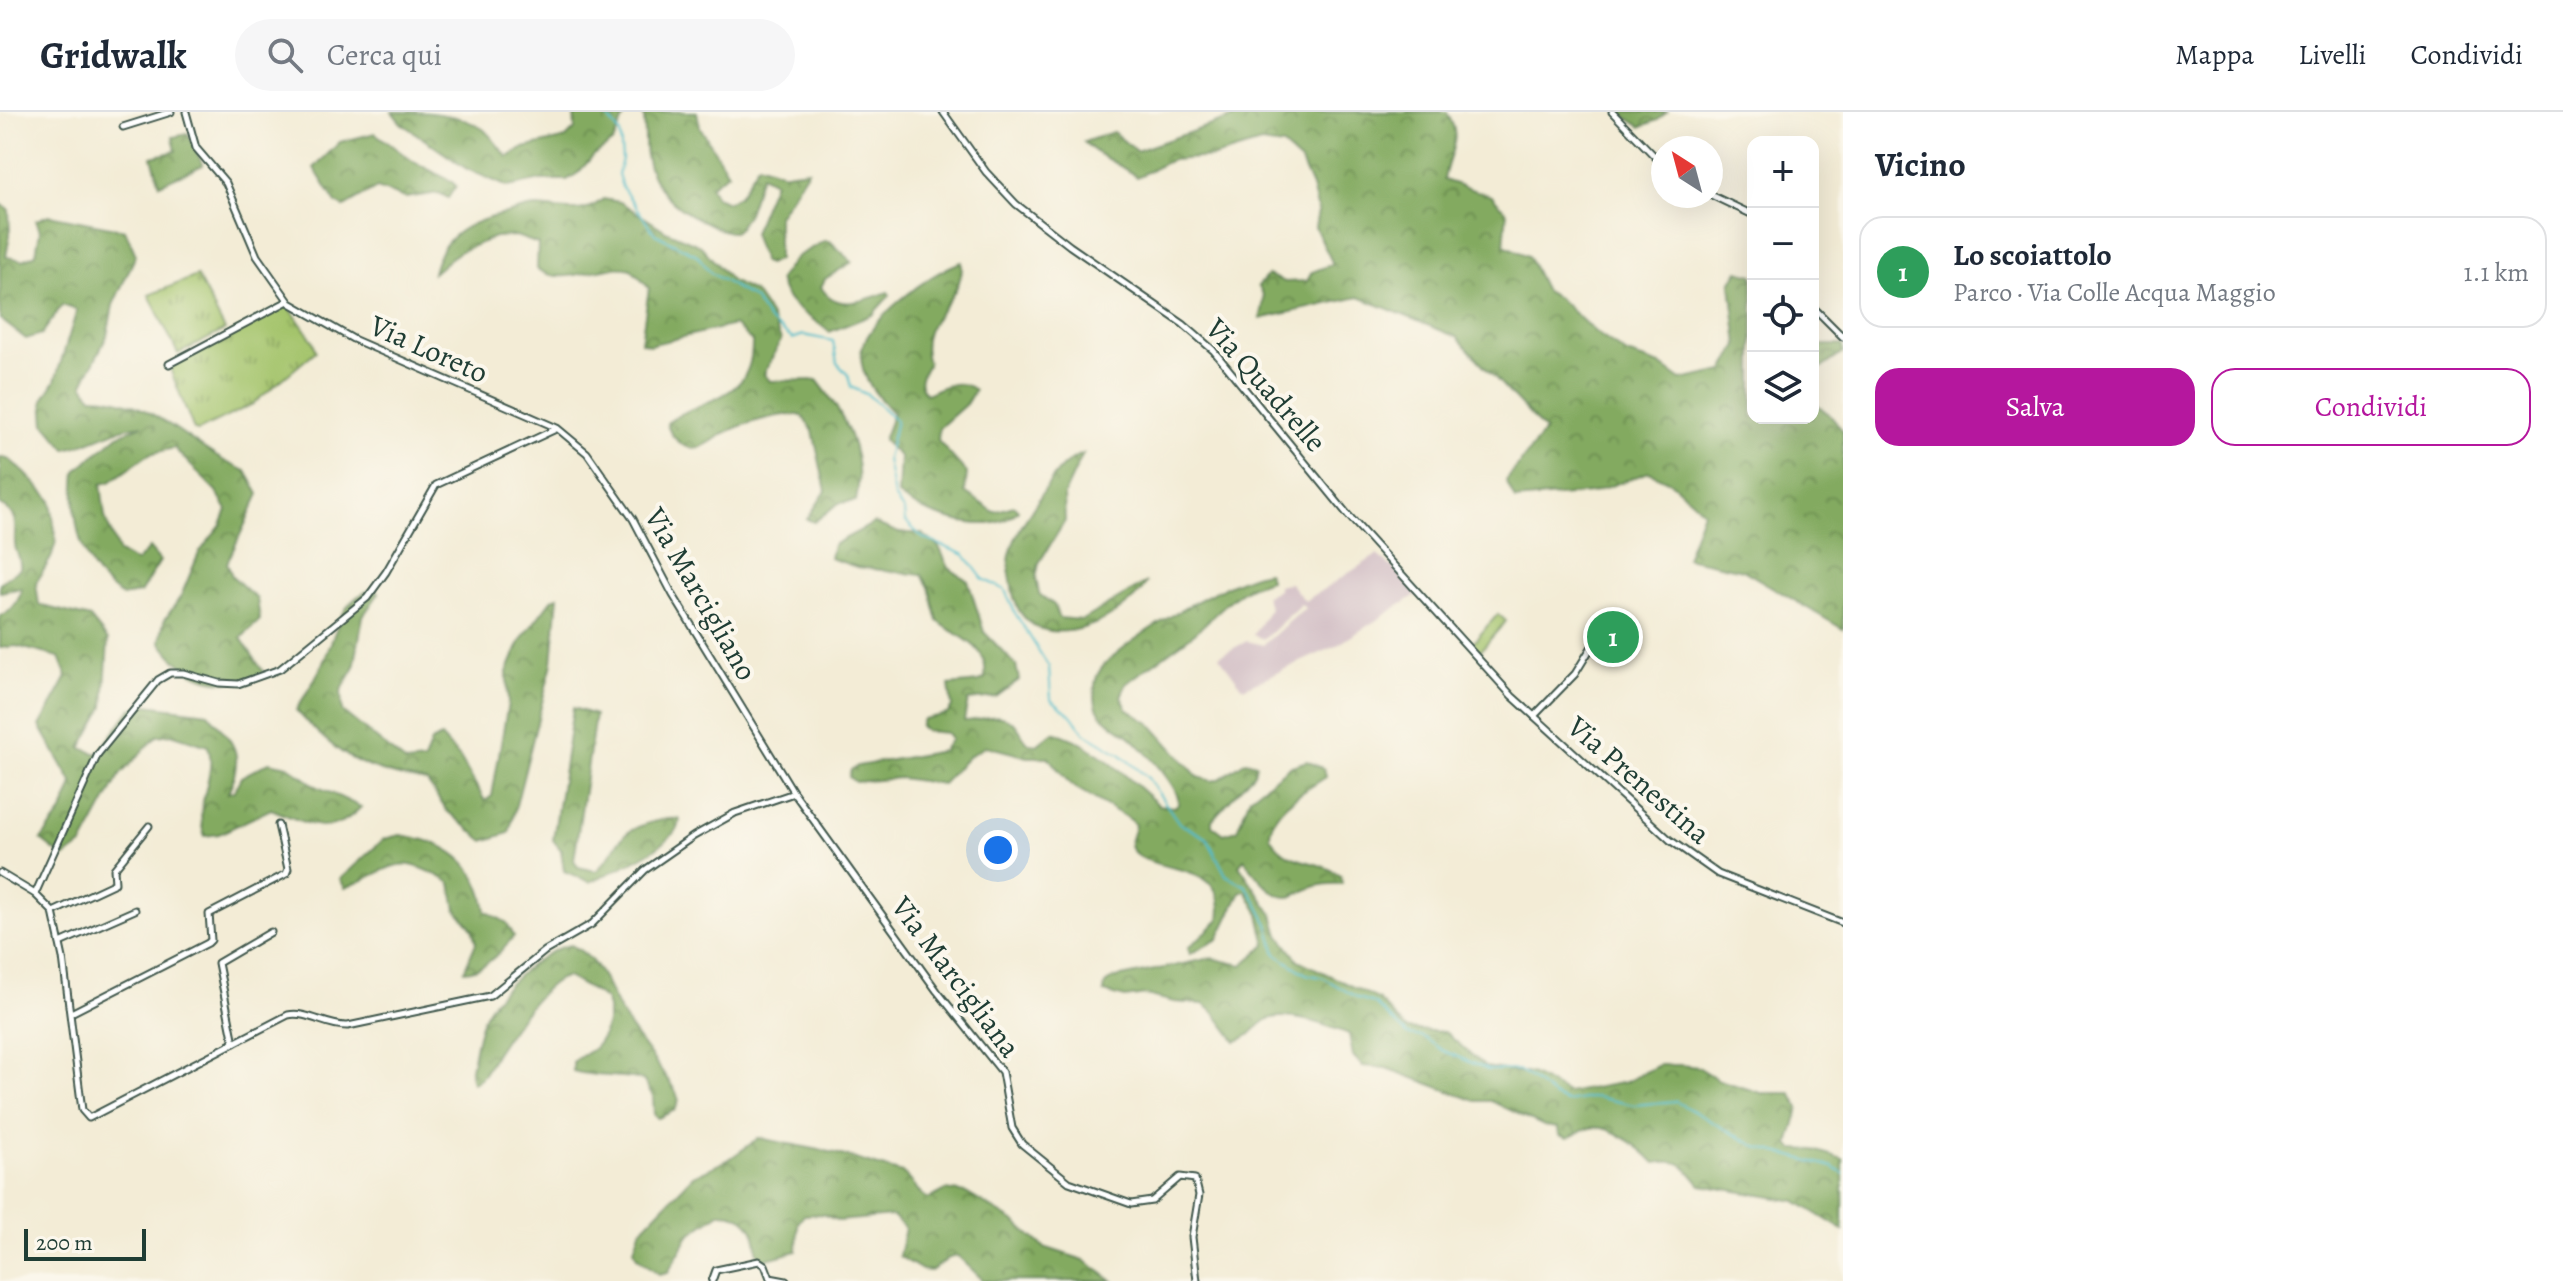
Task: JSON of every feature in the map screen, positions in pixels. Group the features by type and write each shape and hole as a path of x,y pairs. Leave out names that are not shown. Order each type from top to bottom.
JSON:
{"street":[{"path":"123,127 171,112"},
{"name":"Via Loreto","path":"186,112 197,150 226,183 259,259 288,301 353,339 557,428"},
{"name":"Via Quadrelle","path":"943,112 986,172 1016,204 1058,238 1183,324 1213,350 1348,515 1506,689"},
{"path":"1612,112 1651,153"},
{"path":"1723,201 1747,212"},
{"path":"169,364 288,301"},
{"path":"1819,313 1843,337"},
{"path":"35,894 98,754 158,680 170,673 183,673 219,683 238,684 280,669 367,598 386,572 436,485 557,428"},
{"name":"Via Marcigliano","path":"557,428 583,448 621,500 673,595 794,793"},
{"path":"1534,716 1575,674 1608,620"},
{"name":"Via Prenestina","path":"1506,689 1698,863 1843,923"},
{"path":"0,873 35,894 53,912 60,943 82,1110 88,1118 294,1013 345,1026 488,997 550,947 592,924 643,872 694,836 735,813 794,793"},
{"name":"Via Marcigliana","path":"794,793 937,991 997,1065 1006,1083 1013,1131 1034,1157 1069,1182 1133,1204 1152,1201 1180,1177 1196,1181 1199,1195 1192,1237 1197,1281"},
{"path":"70,1013 207,944 211,940 209,914 287,873 278,825"},
{"path":"53,912 115,882 114,869 149,826"},
{"path":"60,943 135,910"},
{"path":"234,1043 218,963 271,932"},
{"path":"712,1281 716,1270 759,1261 765,1265 770,1278 786,1281"}],"shaded area":[{"path":"1377,555 1399,573 1419,597 1413,597 1336,646 1243,688 1219,656 1247,641 1263,645 1305,608 1301,604 1264,639 1253,635 1270,608 1265,596 1278,590 1278,586 1290,583 1305,601"}],"green space":[{"path":"392,112 451,116 473,123 483,129 508,157 524,148 566,138 575,129 574,112 626,112 613,142 567,180 541,180 508,187 467,169 401,123"},
{"path":"643,112 697,112 700,127 728,173 710,186 716,197 727,202 739,196 758,164 784,173 808,170 778,216 778,259 769,264 763,262 753,233 774,182 761,175 748,213 736,232 722,230 691,215 673,203 653,177 646,156"},
{"path":"1240,112 1447,112 1455,139 1444,180 1492,196 1507,212 1504,245 1528,256 1545,291 1627,354 1660,365 1681,380 1724,371 1738,345 1731,284 1738,271 1747,273 1747,424 1819,424 1819,406 1843,431 1843,629 1743,570 1686,558 1703,511 1672,483 1649,472 1591,493 1515,500 1506,481 1545,431 1457,337 1359,297 1260,319 1263,297 1258,286 1268,275 1285,282 1307,281 1312,272 1333,264 1315,227 1318,211 1312,187 1301,162 1283,146 1261,143 1214,157 1171,160 1137,177 1084,142 1113,132 1136,151 1240,115"},
{"path":"1618,112 1667,112 1658,120 1641,127"},
{"path":"375,133 414,162 451,181 456,186 448,198 439,193 405,198 377,188 344,207 336,203 314,168 340,142"},
{"path":"188,134 203,165 160,184 152,157 176,151 173,137"},
{"path":"603,199 620,202 666,231 701,246 731,281 755,293 770,315 781,340 764,374 770,381 817,380 827,393 844,421 855,452 858,468 856,501 839,503 814,522 807,519 826,491 813,431 802,416 785,415 752,422 697,448 687,447 678,441 667,423 735,387 750,361 752,341 734,325 649,345 641,342 649,288 631,269 607,268 571,276 548,274 537,269 538,244 516,236 495,237 458,252 433,273 450,239 469,226 533,207 580,210"},
{"path":"0,203 9,210 10,234 6,257 23,260 36,254 40,231 36,220 49,215 125,230 136,255 113,305 107,336 83,384 92,397 134,405 226,462 246,471 259,494 227,563 232,576 257,599 260,620 241,638 266,676 234,682 206,679 182,666 160,641 164,621 181,596 199,553 221,525 227,510 216,491 174,448 149,454 110,482 101,484 105,517 119,553 136,562 149,548 160,561 140,593 122,596 107,585 87,557 77,525 76,471 118,435 143,425 66,449 45,424 43,400 55,381 77,310 62,305 42,334 26,339 0,319"},
{"path":"824,241 830,241 852,262 825,279 821,287 827,295 835,300 852,302 888,292 890,295 872,315 829,332 792,304 779,279 796,257"},
{"path":"962,262 955,290 927,334 925,348 928,364 920,382 926,394 957,384 975,390 966,404 939,428 938,441 967,473 965,492 994,512 1014,506 1018,510 1007,519 992,523 976,524 941,516 898,495 900,457 883,440 893,413 871,387 862,364 864,342 886,314 934,275"},
{"path":"197,276 225,330 178,354 149,295"},
{"path":"287,304 313,341 316,351 253,404 198,431 194,430 169,366"},
{"path":"1819,345 1842,345 1843,353 1819,370"},
{"path":"1083,454 1064,495 1065,521 1039,563 1036,578 1039,594 1054,605 1059,618 1082,620 1147,582 1116,613 1095,624 1052,631 1034,625 1020,611 1012,587 1010,556 1019,531 1051,481 1068,462"},
{"path":"0,457 10,460 51,500 56,541 51,558 36,583 39,605 90,618 108,640 104,707 81,748 98,754 131,709 146,705 208,713 231,742 236,758 228,793 234,791 241,777 269,762 288,766 316,786 361,807 350,817 328,826 307,823 271,809 219,834 205,836 201,813 210,769 208,746 171,734 157,736 120,775 82,845 64,858 41,840 62,812 73,784 40,726 67,677 59,657 16,646 0,648 0,615 15,605 22,588 0,592 0,583 20,569 20,565 13,517 0,505"},
{"path":"874,523 899,533 921,533 939,547 949,568 968,581 984,632 1016,665 1019,680 996,697 968,700 964,721 1002,717 1015,724 1030,744 1037,745 1053,732 1068,737 1096,752 1159,805 1174,807 1178,804 1178,797 1162,771 1130,736 1107,721 1099,711 1095,697 1098,674 1126,646 1177,612 1231,584 1268,572 1270,580 1248,588 1230,600 1196,632 1127,683 1121,696 1127,709 1151,724 1198,777 1212,781 1246,761 1256,764 1254,773 1212,820 1212,825 1224,834 1237,830 1250,797 1289,767 1307,761 1324,769 1326,777 1282,809 1271,827 1270,837 1278,847 1295,858 1341,876 1342,884 1324,884 1283,897 1261,880 1244,859 1239,865 1273,915 1279,935 1298,960 1378,999 1406,1029 1445,1032 1485,1067 1531,1074 1567,1093 1626,1082 1659,1065 1680,1065 1698,1067 1719,1080 1761,1093 1791,1093 1799,1108 1789,1145 1793,1149 1814,1150 1843,1159 1843,1230 1796,1201 1701,1185 1682,1165 1655,1163 1634,1144 1607,1129 1590,1128 1567,1138 1559,1135 1558,1128 1544,1126 1491,1101 1476,1101 1386,1068 1363,1066 1353,1056 1349,1034 1331,1027 1296,1018 1275,1017 1236,1041 1214,1012 1203,1004 1174,1002 1146,995 1125,998 1104,992 1105,984 1112,979 1211,958 1242,965 1266,945 1259,914 1246,891 1241,892 1218,939 1190,954 1188,948 1219,920 1219,900 1213,887 1202,878 1157,864 1132,850 1130,842 1135,825 1131,820 1071,785 1048,757 1028,757 986,746 969,756 942,784 900,778 855,782 849,777 851,770 858,766 942,751 951,739 947,733 926,731 920,726 923,719 947,714 952,707 949,685 979,682 985,678 985,666 977,649 938,621 929,587 922,575 857,567 830,558 833,545"},
{"path":"374,589 379,593 363,616 354,669 341,691 342,711 406,763 424,761 431,742 441,737 460,758 485,801 492,796 508,703 507,672 521,640 552,599 558,597 552,663 509,833 484,841 447,811 427,782 354,760 326,740 296,710 319,671 345,610 352,601"},
{"path":"1498,614 1506,621 1480,651 1472,644"},
{"path":"1611,625 1634,648 1618,668 1595,652"},
{"path":"573,708 595,715 574,860 578,867 596,871 631,831 656,821 680,819 668,839 656,848 590,882 564,871 561,850 553,840"},
{"path":"400,835 432,843 458,857 476,879 486,911 507,923 514,936 486,964 464,971 476,943 472,928 456,909 451,883 433,873 418,867 397,865 345,888 340,879 384,839"},
{"path":"571,945 597,968 625,1020 676,1092 679,1101 675,1110 658,1118 654,1115 653,1096 643,1080 573,1071 573,1062 594,1048 601,1039 608,1012 603,997 567,977 549,986 530,1006 485,1072 472,1083 470,1074 477,1039 483,1019 497,997 533,963"},
{"path":"759,1138 835,1153 902,1173 929,1199 946,1190 966,1193 1015,1222 1044,1247 1084,1260 1113,1281 984,1281 958,1256 949,1258 931,1271 922,1270 899,1256 905,1228 892,1216 839,1221 822,1214 804,1215 798,1223 797,1251 763,1260 757,1253 755,1236 748,1224 736,1215 720,1213 690,1234 668,1272 659,1274 637,1257 634,1249 640,1231 693,1176 728,1160"}],"waterway":[{"path":"603,112 620,133 622,159 618,174 622,187 655,234 697,255 711,273 754,299 769,321 793,339 803,335 833,341 837,363 848,375 851,387 868,395 896,420 887,459 894,497 904,511 905,521 923,538 965,555 983,579 1005,590 1015,613 1049,667 1051,699 1070,714 1085,733 1120,754 1148,778 1179,823 1207,838 1226,875 1246,886 1254,898 1268,924 1276,954 1306,974 1324,978 1358,998 1374,1003 1408,1035 1423,1037 1444,1051 1488,1070 1519,1070 1566,1102 1596,1097 1634,1105 1675,1101 1757,1147 1833,1167 1843,1174"}],"place":[{"name":"Lo scoiattolo","path":"1613,637"}]}
